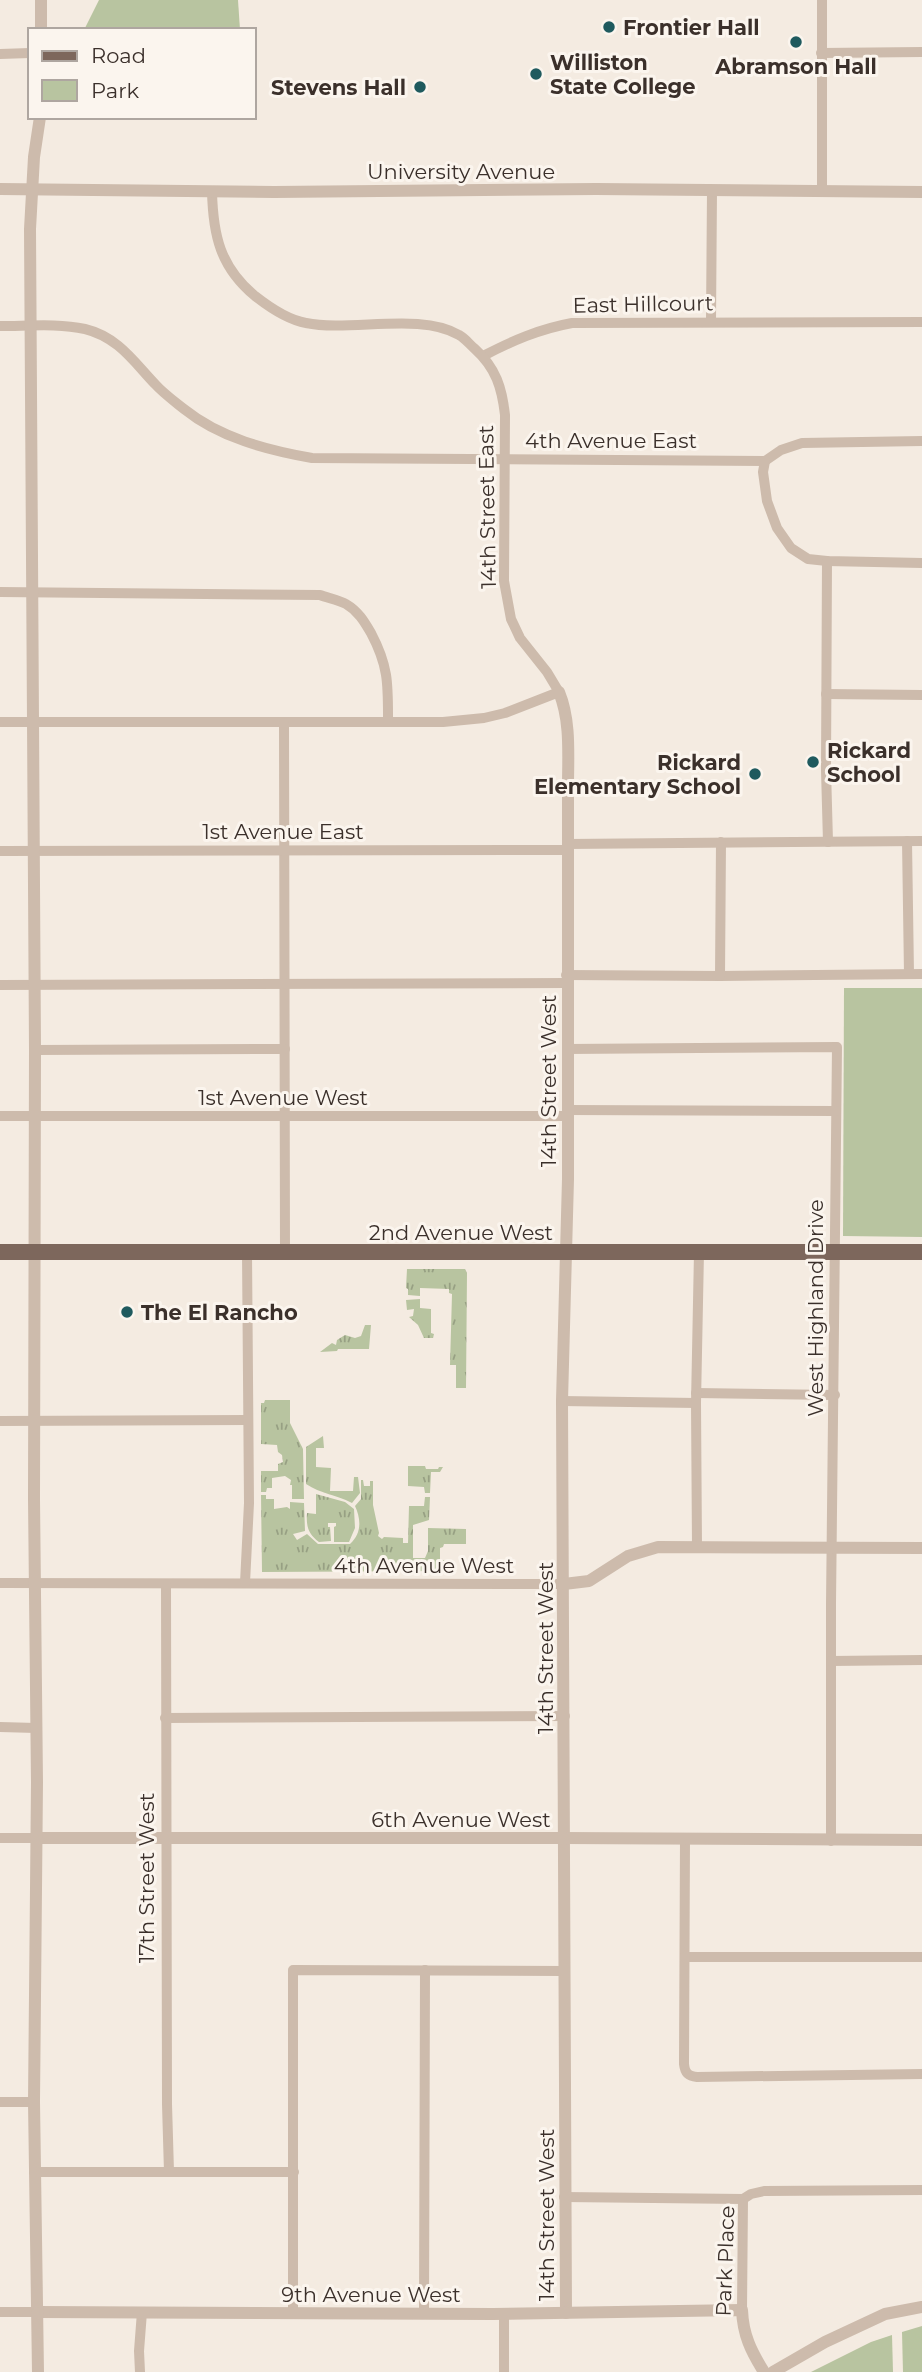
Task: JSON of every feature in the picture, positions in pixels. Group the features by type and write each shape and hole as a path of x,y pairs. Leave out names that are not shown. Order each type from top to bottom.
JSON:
{"main road":[{"name":"2nd Avenue West","path":"0,1252 922,1252"}],"street":[{"path":"41,0 41,28"},
{"path":"822,0 822,191"},
{"path":"821,53 922,52"},
{"path":"0,54 28,53"},
{"path":"37,2372 34,2172 37,1838 30,229 34,157 40,119"},
{"name":"University Avenue","path":"0,189 922,192"},
{"path":"212,191 213,221 223,258 242,285 270,308 304,323 425,324 460,335 483,356"},
{"path":"711,321 712,191"},
{"name":"East Hillcourt","path":"483,356 519,337 572,323 922,322"},
{"name":"4th Avenue East","path":"0,326 56,325 87,330 115,342 156,385 186,411 225,434 271,451 312,458 765,461 781,450 802,443 922,441"},
{"name":"14th Street East","path":"483,356 492,366 502,389 505,415 504,581 511,619 520,638 559,692 567,732 566,979"},
{"path":"765,461 763,472 767,501 777,528 791,548 808,559 922,563"},
{"path":"827,561 828,842"},
{"path":"0,592 294,593 320,595 345,603 362,618 384,658 388,722"},
{"path":"0,722 443,722 505,713 559,692"},
{"path":"826,694 922,695"},
{"path":"284,723 285,1253"},
{"path":"907,841 909,974"},
{"name":"1st Avenue East","path":"0,850 284,851 721,842 922,841"},
{"path":"720,976 721,842"},
{"path":"0,985 284,985 922,974"},
{"name":"14th Street West","path":"566,979 566,1252 562,1401 566,2313"},
{"name":"West Highland Drive","path":"567,1049 837,1046 831,1840"},
{"path":"35,1050 285,1049"},
{"name":"1st Avenue West","path":"0,1116 836,1111"},
{"path":"245,1583 248,1503 247,1252"},
{"path":"697,1547 699,1252"},
{"path":"562,1401 835,1395"},
{"path":"0,1421 248,1420"},
{"name":"4th Avenue West","path":"0,1583 564,1584 589,1581 628,1556 646,1549 922,1548"},
{"name":"17th Street West","path":"166,1584 169,2172"},
{"path":"831,1661 922,1660"},
{"path":"165,1718 565,1716"},
{"path":"0,1727 36,1728"},
{"name":"6th Avenue West","path":"0,1838 922,1840"},
{"path":"685,1839 685,2071 692,2077 922,2074"},
{"path":"685,1956 922,1957"},
{"path":"293,2312 293,1970 564,1971"},
{"path":"424,2313 425,1970"},
{"path":"0,2102 34,2102"},
{"path":"34,2172 294,2172"},
{"name":"Park Place","path":"764,2372 749,2348 742,2328 743,2199 764,2190 922,2190"},
{"path":"564,2197 743,2199"},
{"path":"773,2372 825,2342 885,2314 922,2307"},
{"name":"9th Avenue West","path":"0,2312 504,2314 742,2310"},
{"path":"140,2372 142,2312"},
{"path":"504,2314 504,2372"}],"green space":[{"path":"99,0 238,0 240,28 85,28"},
{"path":"844,988 922,988 922,1237 843,1236"},
{"path":"407,1269 465,1269 467,1273 466,1388 456,1388 456,1365 450,1365 452,1294 449,1289 420,1288 420,1296 408,1295"},
{"path":"420,1299 420,1308 431,1309 433,1338 424,1338 418,1325 409,1317 413,1316 414,1309 407,1310 406,1300"},
{"path":"365,1325 371,1325 369,1349 320,1352 332,1343 336,1345 337,1340 345,1335 355,1338 361,1336"},
{"path":"265,1400 290,1400 290,1423 303,1449 304,1499 292,1499 291,1480 285,1476 272,1478 272,1488 261,1492 261,1471 278,1471 278,1464 283,1462 277,1445 261,1444 261,1403"},
{"path":"323,1436 324,1448 316,1448 316,1467 331,1468 330,1491 353,1491 354,1477 358,1477 360,1493 352,1503 306,1484 306,1447"},
{"path":"408,1466 425,1466 426,1469 443,1467 440,1472 431,1472 430,1493 425,1493 424,1487 408,1486"},
{"path":"361,1480 364,1486 370,1486 370,1481 373,1481 373,1505 378,1536 382,1539 403,1538 403,1543 408,1543 409,1506 424,1506 425,1497 430,1497 429,1520 413,1525 413,1558 425,1558 428,1551 428,1528 466,1529 466,1544 444,1544 440,1548 440,1560 449,1560 448,1571 262,1572 261,1495 266,1495 266,1499 274,1499 274,1509 290,1509 290,1502 304,1503 305,1531 293,1534 297,1540 307,1534 318,1544 350,1544 358,1531 359,1521 355,1506 361,1499"},
{"path":"316,1494 345,1502 354,1509 355,1528 349,1542 334,1542 336,1523 328,1523 331,1541 319,1542 310,1533 307,1513 316,1514"},
{"path":"922,2326 922,2372 903,2372 902,2332"},
{"path":"892,2335 893,2372 811,2372 871,2342"}],"place":[{"name":"Frontier Hall","path":"609,27"},
{"name":"Abramson Hall","path":"796,42"},
{"name":"Williston State College","path":"536,74"},
{"name":"Stevens Hall","path":"420,87"},
{"name":"Rickard School","path":"813,762"},
{"name":"Rickard Elementary School","path":"755,774"},
{"name":"The El Rancho","path":"127,1312"}]}
